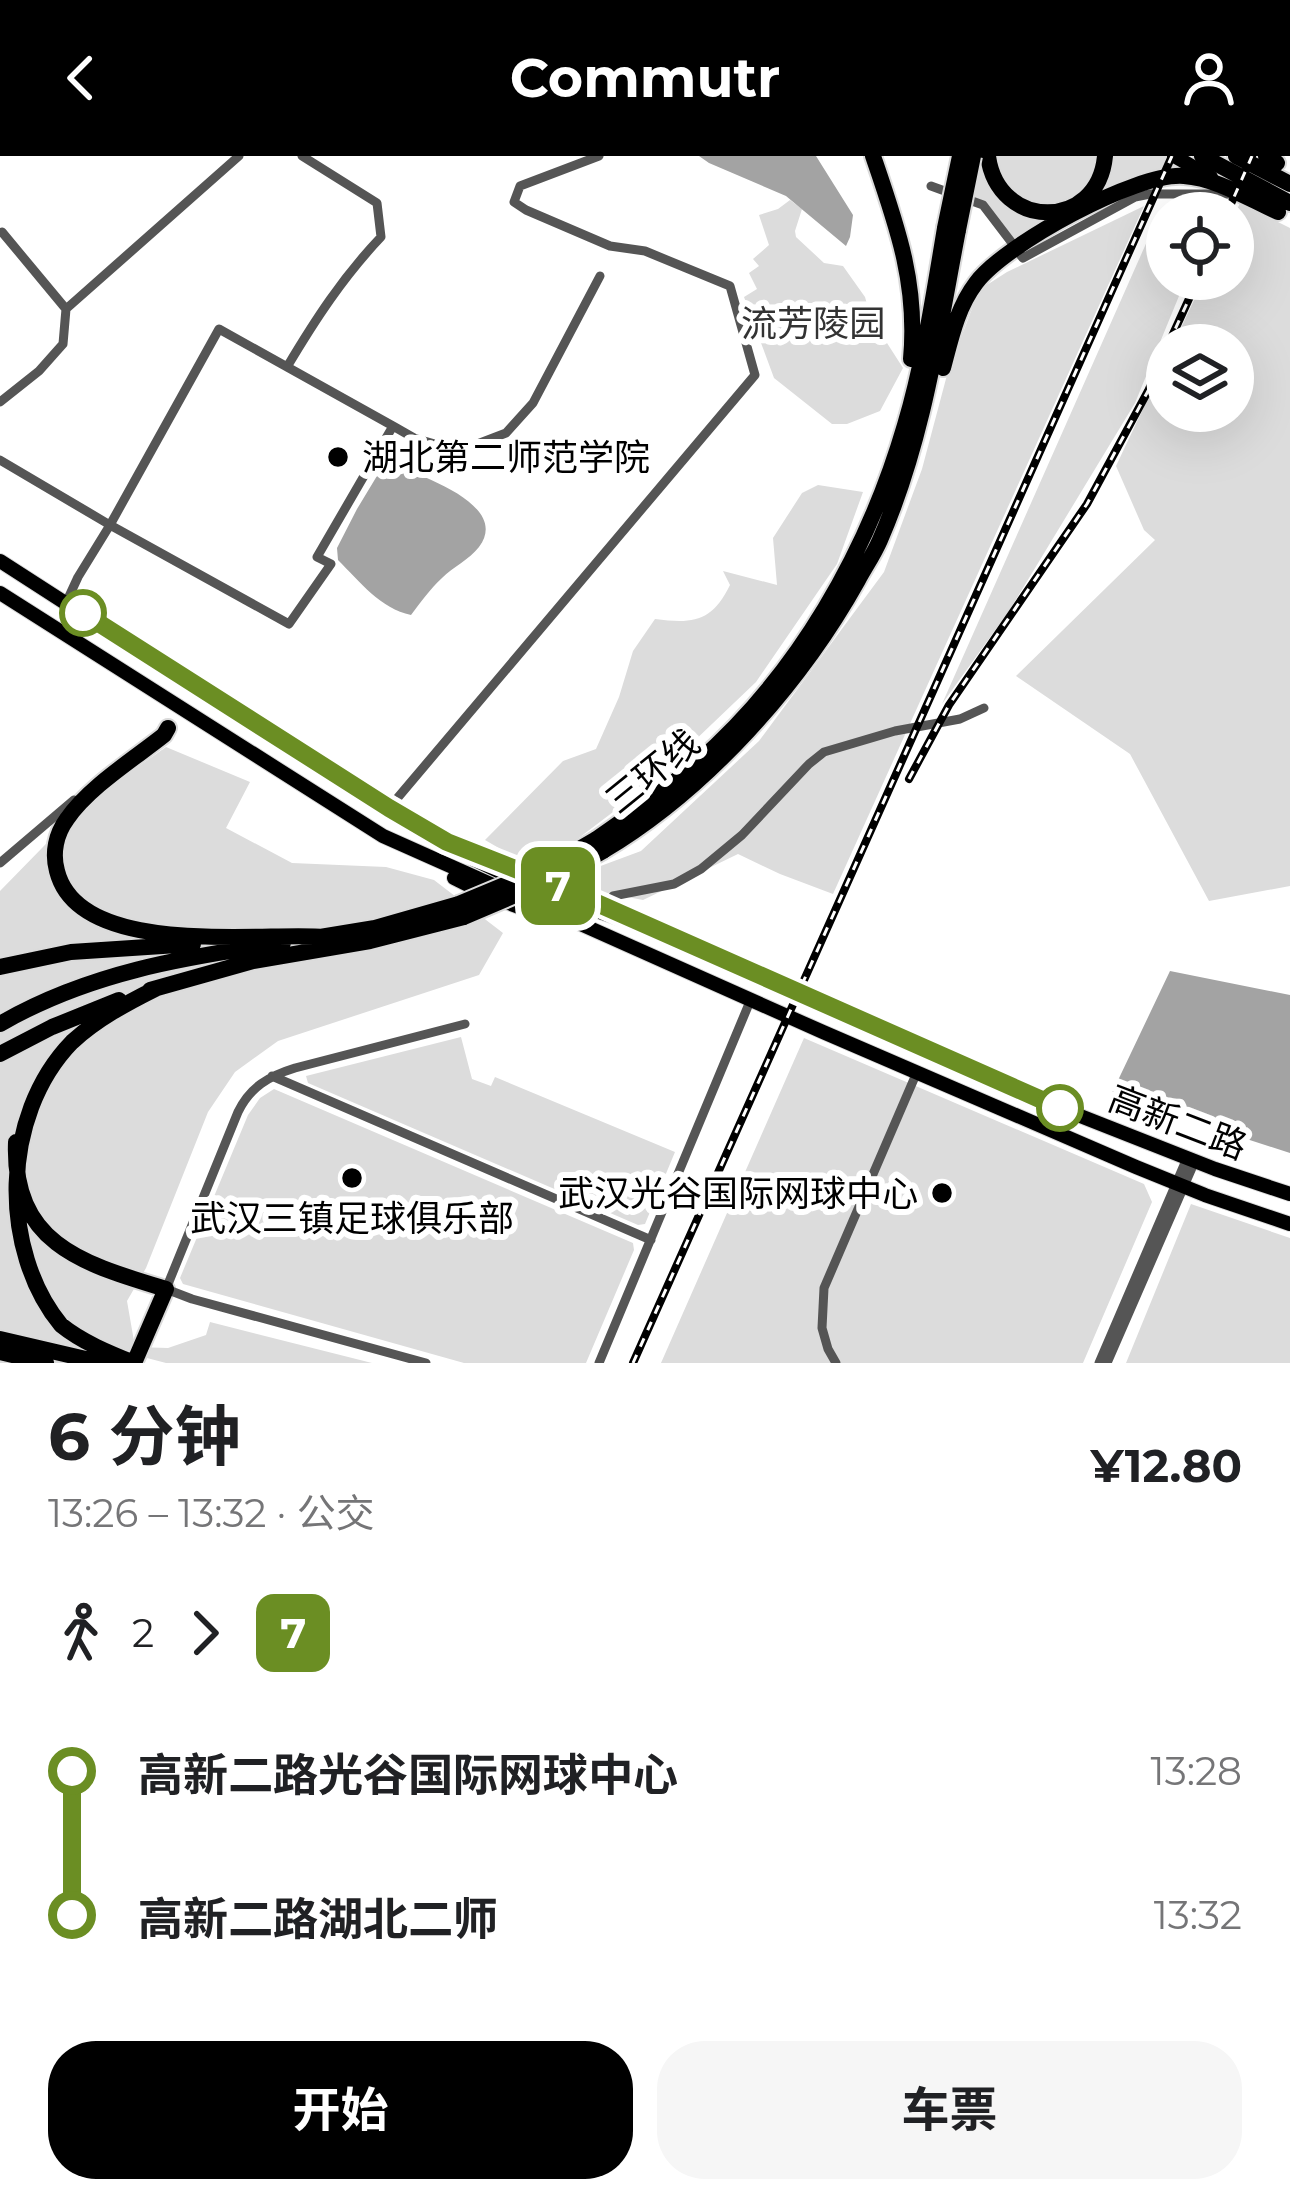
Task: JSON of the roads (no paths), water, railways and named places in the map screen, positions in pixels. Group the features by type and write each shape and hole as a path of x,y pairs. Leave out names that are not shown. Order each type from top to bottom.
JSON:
{"highway":[{"path":"862,540 903,405 914,330 905,255 873,156"},
{"name":"三环线","path":"0,1054 77,1016 157,988 253,961 370,941 555,878 658,813 727,753 786,688 832,626 880,541 924,406 960,156"},
{"name":"三环线","path":"600,846 700,760 756,703 813,629 862,540 907,420 951,229 973,156"},
{"path":"988,156 991,174 1004,194 1032,211 1076,206 1092,190 1105,156"},
{"path":"1202,156 1286,211"},
{"path":"1236,156 1290,184"},
{"path":"894,498 918,448 963,303 998,260 1112,195 1150,179 1198,178 1233,192"},
{"path":"1254,200 1286,211"},
{"path":"168,728 82,802 62,828 55,863 68,896 100,920 130,929 326,937"},
{"name":"三环线","path":"198,950 326,937 461,910"},
{"path":"0,967 71,952 156,945 198,950"},
{"path":"0,1024 68,990 198,950"},
{"path":"21,1112 17,1180 31,1217 44,1233 88,1264 166,1288 134,1363 79,1337 30,1292 4,1231 1,1187 21,1112 43,1076 74,1040 157,988"},
{"path":"0,1064 77,1016"},
{"path":"0,1339 103,1363"},
{"path":"0,1352 46,1363"}],"main road":[{"path":"1174,156 1286,211"},
{"name":"高新二路","path":"0,560 475,860 526,885 650,929"},
{"name":"高新二路","path":"0,593 382,836 1180,1185 1290,1224"},
{"path":"168,728 200,689"},
{"name":"高新二路","path":"447,842 997,1082 1290,1194"}],"street":[{"path":"0,402 39,371 63,344 66,309 239,156"},
{"path":"287,367 324,305 381,237 377,203 302,156"},
{"path":"389,808 755,375 730,286 645,251 610,246 514,202 520,186 599,156"},
{"path":"931,186 983,205 1023,259 1146,195"},
{"path":"0,232 66,309"},
{"path":"66,603 218,329 414,438 459,452 506,433 533,403 600,276"},
{"path":"0,460 290,624 331,564 317,557 393,426"},
{"path":"603,907 613,896 674,884 701,869 742,835 824,752 895,730 960,719 984,708"},
{"path":"0,863 168,728"},
{"path":"599,1363 751,1000"},
{"path":"425,1363 166,1288 242,1103 256,1087 272,1076 304,1066 465,1024"},
{"path":"302,1090 299,1076 304,1066"},
{"path":"836,1363 822,1328 824,1288 917,1072"},
{"path":"272,1076 651,1240"},
{"path":"1103,1363 1191,1160"}],"railway":[{"path":"633,1363 1172,156"},
{"path":"1236,192 1252,156"},
{"path":"1178,324 1188,300"},
{"path":"909,779 949,705 1087,504 1146,395"}],"place":[{"name":"湖北第二师范学院","path":"338,457"},
{"name":"武汉三镇足球俱乐部","path":"352,1178"},
{"name":"武汉光谷国际网球中心","path":"942,1193"}],"park label":[{"name":"流芳陵园","path":"813,323"}]}
